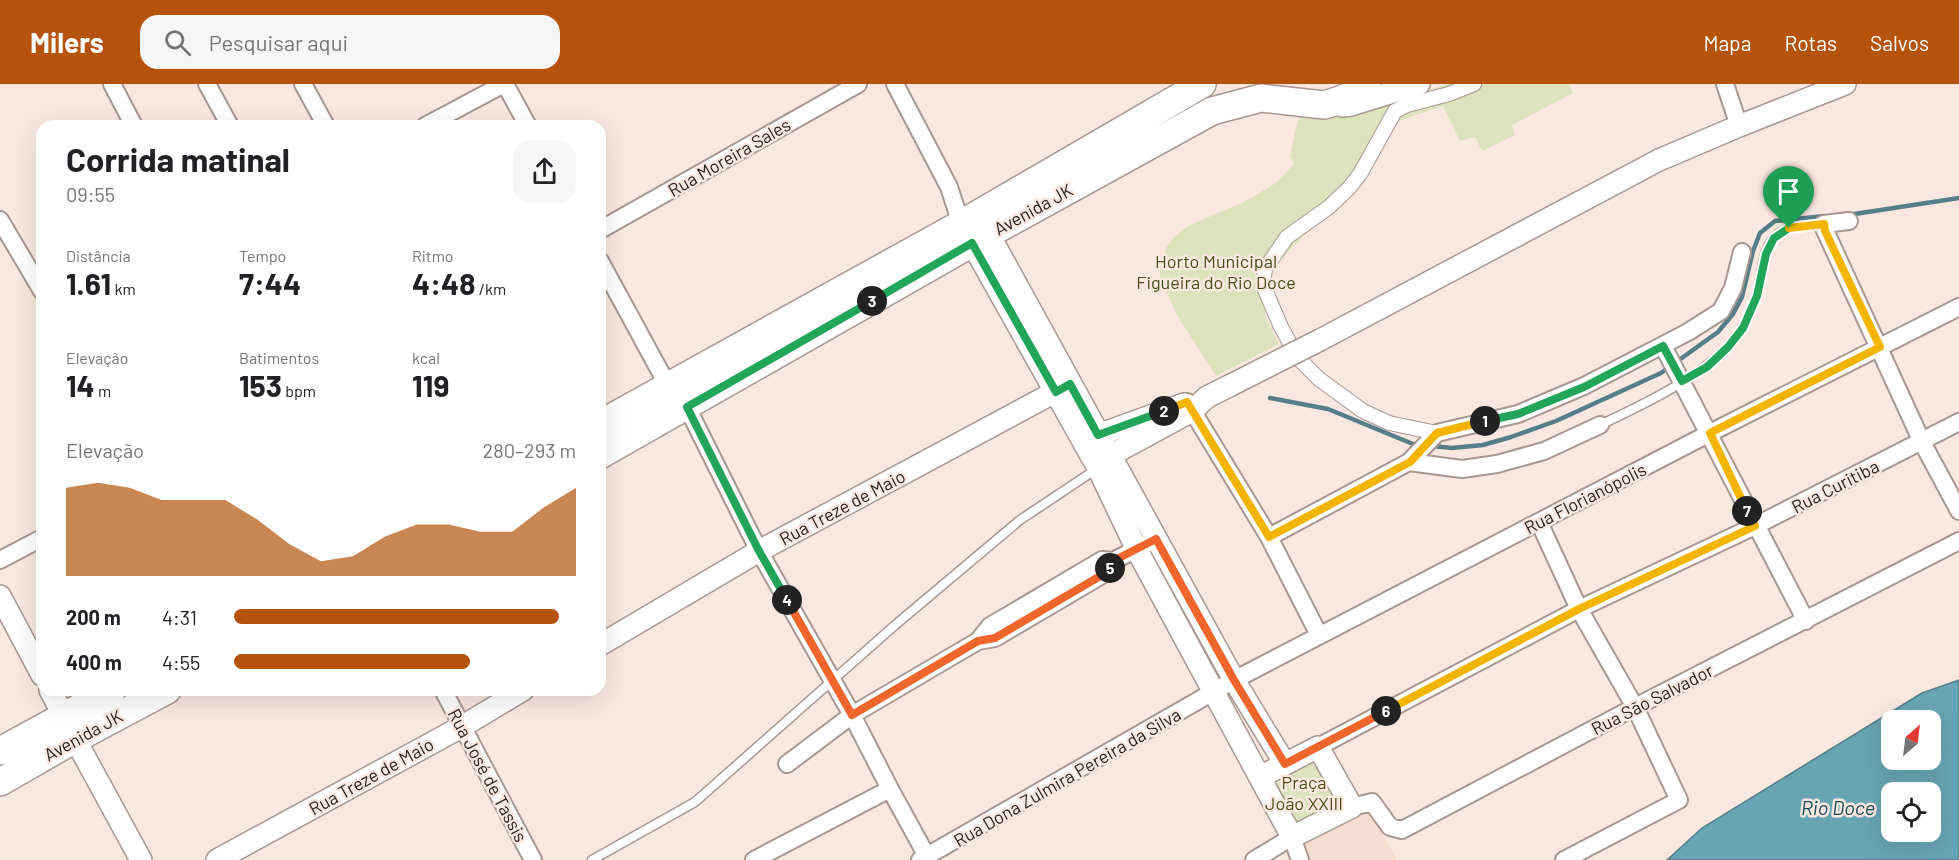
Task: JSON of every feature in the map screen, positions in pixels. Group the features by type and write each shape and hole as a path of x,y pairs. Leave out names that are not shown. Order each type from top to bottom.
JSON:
{"main road":[{"name":"Avenida JK","path":"606,452 687,407 974,229 1201,84"},
{"path":"1324,105 1354,94 1367,84"},
{"name":"Avenida JK","path":"606,421 668,386 974,229 1212,111 1261,98 1324,105"},
{"name":"Avenida JK","path":"0,782 69,728 105,696"},
{"name":"Avenida JK","path":"0,751 69,728 152,696"}],"street":[{"path":"112,84 131,120"},
{"path":"207,84 227,120"},
{"path":"303,84 323,120"},
{"path":"436,120 505,84 525,120"},
{"name":"Rua Moreira Sales","path":"606,227 858,84"},
{"path":"895,84 949,187 1104,462 1156,539 1234,680 1285,764"},
{"path":"1324,105 1351,105 1419,84"},
{"path":"1474,84 1395,111 1360,174 1349,188 1329,207 1287,237 1265,268 1263,285 1281,327 1298,358 1319,379 1364,411 1389,423 1437,433 1518,414 1584,387 1663,346 1721,311 1733,288 1742,252"},
{"path":"1725,84 1739,126"},
{"path":"1104,462 1196,403 1320,340 1659,160 1845,84"},
{"path":"0,220 36,281"},
{"path":"1849,221 1824,224 1825,231 1922,442 1959,511"},
{"path":"606,272 668,386"},
{"name":"Rua Florianópolis","path":"1214,693 1319,635 1959,307"},
{"path":"1663,346 1806,621"},
{"path":"1063,388 1098,435 1104,462 1137,550 1292,837 1300,860"},
{"name":"Rua Treze de Maio","path":"606,641 759,551 1063,388"},
{"path":"1098,435 1196,403"},
{"path":"1196,403 1319,635"},
{"path":"687,407 759,551 852,715 925,859"},
{"name":"Rua Curitiba","path":"1260,777 1579,609 1755,526 1959,422"},
{"path":"1410,462 1462,469 1497,464 1544,452 1600,425"},
{"path":"1269,537 1410,462 1437,433"},
{"path":"1539,522 1579,609 1635,707 1678,800 1564,860"},
{"path":"787,764 852,715 978,641 990,626 1102,560 1113,561 1156,539"},
{"path":"0,560 36,541"},
{"name":"Rua São Salvador","path":"1352,807 1372,802 1390,827 1402,830 1635,707 1959,541"},
{"path":"0,596 36,664"},
{"name":"Rua Dona Zulmira Pereira da Silva","path":"925,859 1214,693"},
{"path":"53,696 141,860"},
{"name":"Rua José de Tassis","path":"446,696 533,860"},
{"name":"Rua Treze de Maio","path":"217,860 463,726 513,696"},
{"path":"1254,860 1292,837 1352,807 1318,747"},
{"path":"754,860 890,789"}],"lane":[{"path":"1600,425 1707,367 1728,347 1743,328 1757,296 1766,254 1774,238 1789,228 1824,224"},
{"path":"592,860 695,802 894,626 1020,520 1104,462"}],"shaded area":[{"path":"1369,810 1397,860 1304,860 1297,843"}],"green space":[{"name":"Horto Municipal Figueira do Rio Doce","path":"1448,84 1569,84 1573,93 1512,125 1515,135 1482,151 1475,137 1460,141 1443,106 1396,122 1368,175 1345,199 1308,231 1275,266 1263,296 1266,318 1279,344 1216,376 1178,317 1160,277 1159,264 1166,248 1175,236 1190,225 1244,202 1276,183 1294,164 1290,156 1299,115 1337,116"},
{"name":"Praça João XXIII","path":"1315,755 1341,804 1292,829 1267,781"}],"water":[{"name":"Rio Doce","path":"1959,680 1959,860 1667,860 1702,828 1881,718 1881,770 1941,770 1941,710 1894,710 1922,693"}],"waterway":[{"path":"1848,215 1959,198"},
{"path":"1432,446 1452,448 1483,445 1511,437 1556,421 1661,373 1718,332 1733,314 1742,297 1753,251 1760,233 1775,221 1825,216"},
{"path":"1270,398 1328,409 1413,444 1421,445"}],"route":[{"path":"1824,224 1825,231 1880,347 1710,433 1755,526 1579,609 1285,764 1234,680 1156,539 1113,561 1107,572 995,638 978,641 852,715 759,551 687,407 972,243 1056,392 1070,384 1098,435 1187,402 1269,537 1410,462 1437,433 1518,414 1584,387 1663,346 1682,381 1707,367 1728,347 1743,328 1757,296 1766,254 1774,238 1789,228 1824,224"}]}
